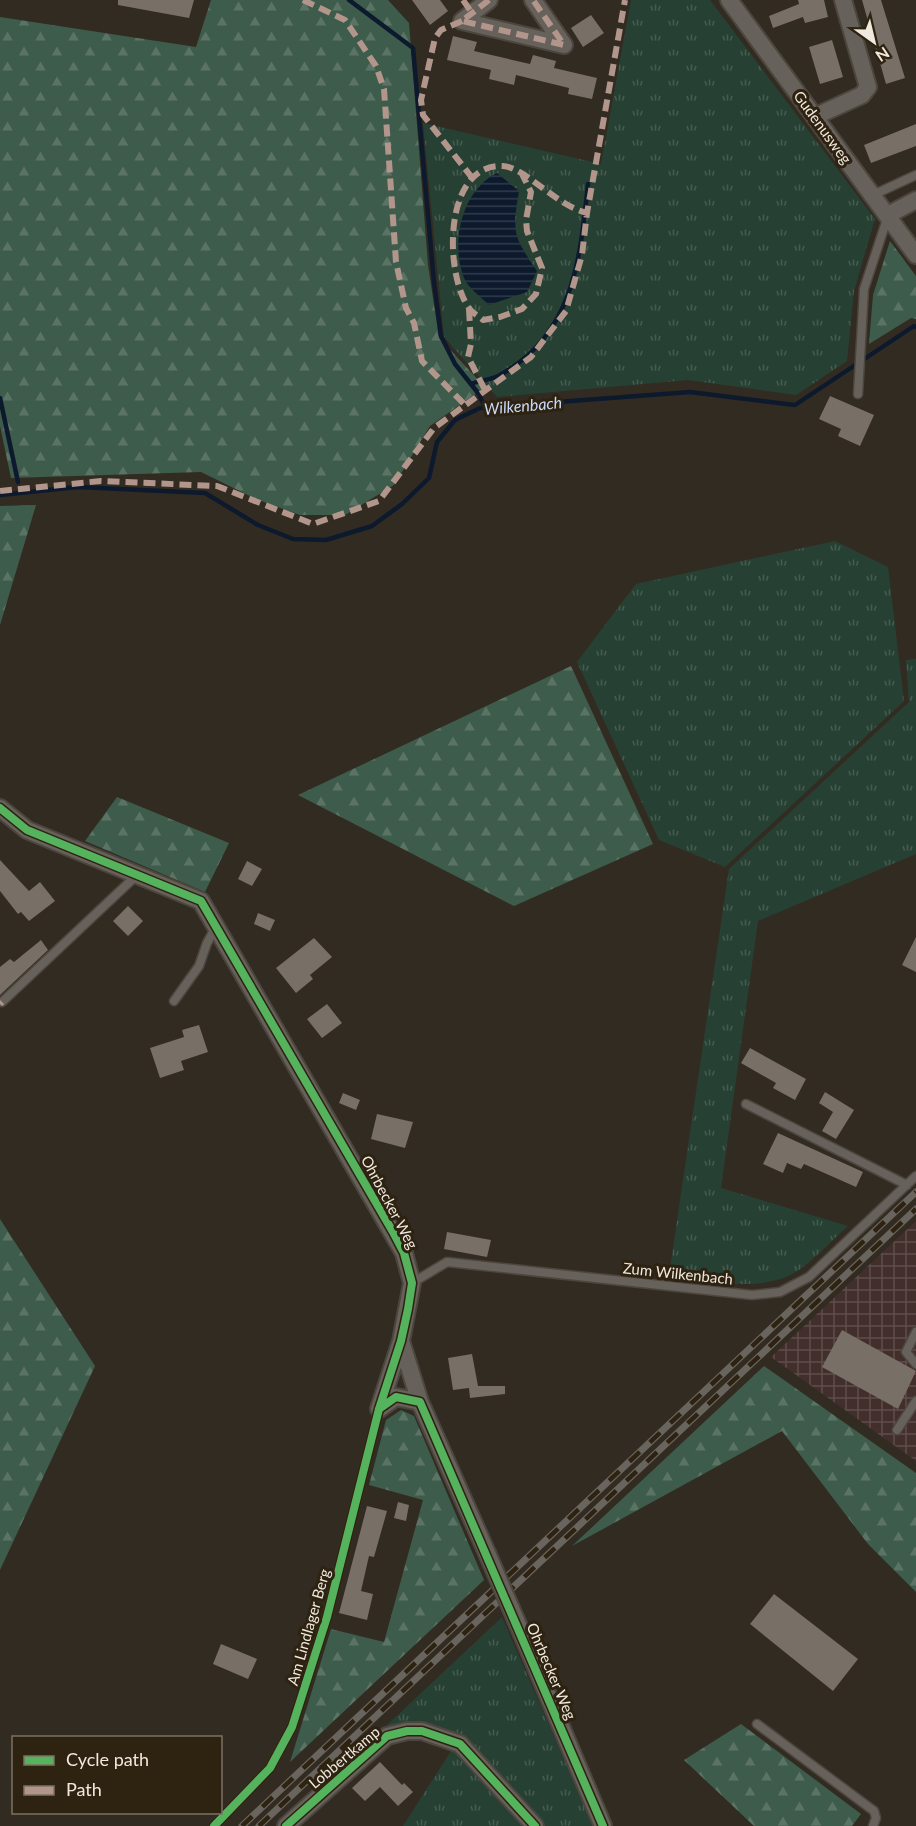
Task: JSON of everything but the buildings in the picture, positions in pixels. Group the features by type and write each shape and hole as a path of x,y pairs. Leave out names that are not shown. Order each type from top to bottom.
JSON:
{"street":[{"path":"489,0 467,7 462,21 564,45 533,0"},
{"name":"Gudenusweg","path":"729,0 916,255"},
{"path":"816,116 862,95 868,87 843,0"},
{"path":"888,215 916,200"},
{"name":"Ohrbecker Weg","path":"0,808 27,830 201,901 404,1253 412,1282 401,1341 379,1409"},
{"name":"Ohrbecker Weg","path":"401,1341 420,1402 603,1826"},
{"path":"379,1409 396,1397 420,1402"},
{"name":"Lobbertkamp","path":"286,1826 387,1736 407,1731 422,1731 460,1744 536,1826"}],"lane":[{"path":"873,195 916,175"},
{"path":"858,394 864,290 888,215"},
{"path":"2,1002 138,874"},
{"path":"174,1000 200,966 207,943 216,927"},
{"path":"746,1104 907,1185"},
{"name":"Zum Wilkenbach","path":"412,1282 447,1262 752,1295 780,1292 809,1277 916,1176"},
{"path":"916,1332 906,1352 916,1364"},
{"path":"897,1431 916,1401"},
{"name":"Am Lindlager Berg","path":"214,1826 270,1768 292,1727 327,1617 379,1409"},
{"path":"757,1724 874,1811 876,1818 873,1826"}],"shaded area":[{"path":"916,1221 916,1461 771,1357"}],"green space":[{"path":"211,0 388,0 409,23 428,265 439,338 485,387 430,426 394,485 345,515 300,515 256,499 201,472 11,478 0,426 0,17 196,47"},
{"path":"631,0 710,0 875,219 854,291 847,361 796,395 688,380 497,397 444,337 423,123 601,164"},
{"path":"890,241 916,276 916,319 911,318 869,344 873,295"},
{"path":"36,505 0,625 0,506"},
{"path":"835,541 888,567 904,701 725,867 659,840 577,662 636,584"},
{"path":"916,659 916,854 758,921 721,1188 848,1226 803,1267 788,1276 772,1281 738,1284 669,1275 729,869 909,702 906,660"},
{"path":"571,666 653,844 514,906 298,795"},
{"path":"117,797 229,843 205,892 85,841"},
{"path":"0,1219 95,1366 0,1570"},
{"path":"764,1366 916,1473 916,1592 868,1544 782,1431 572,1546"},
{"path":"401,1410 414,1416 484,1580 290,1762 331,1629 384,1642 423,1500 369,1485 386,1420"},
{"path":"502,1617 593,1826 544,1826 464,1740 423,1722 386,1726"},
{"path":"741,1724 861,1814 852,1826 754,1826 684,1760"},
{"path":"453,1748 525,1826 403,1826"}],"water":[{"path":"497,173 519,191 515,216 516,233 537,271 527,292 489,305 466,282 458,249 462,218 467,204 485,181"}],"waterway":[{"path":"349,0 413,48 441,336 455,364 478,393"},
{"path":"471,384 498,376 523,359 543,340 558,317 576,267 588,184"},
{"name":"Wilkenbach","path":"0,495 78,487 205,493 258,525 293,539 326,540 372,526 402,504 429,478 437,442 455,420 480,408 690,392 795,405 914,326 916,327"},
{"path":"480,397 485,407"},
{"path":"0,398 18,482"}],"railway":[{"path":"242,1826 916,1192"},
{"path":"259,1826 916,1209"}],"marked path":[{"path":"303,0 345,20 376,66 384,89 396,262 406,308 414,323 422,361 465,405"},
{"path":"463,0 472,13"},
{"path":"489,0 462,21 564,45 533,0"},
{"path":"0,491 101,481 217,486 313,524 379,501 434,428 531,357 566,311 582,255 587,213 625,0"},
{"path":"462,21 441,30 435,38 421,100 423,115 473,179"},
{"path":"521,172 531,192 526,220 527,231 542,268 536,294 522,309 483,320 469,308 461,292 455,271 454,223 459,201 469,182 483,170 503,166 511,168 521,173 531,179 564,203 587,213"},
{"path":"469,309 471,344 468,357 485,390"}],"cycle path":[{"path":"0,808 27,830 201,901 393,1232 404,1253 412,1283 401,1341 379,1409 327,1617 292,1727 270,1768 214,1826"},
{"path":"379,1409 396,1397 420,1402 603,1826"},
{"path":"286,1826 387,1736 407,1731 422,1731 460,1744 535,1826"}]}
